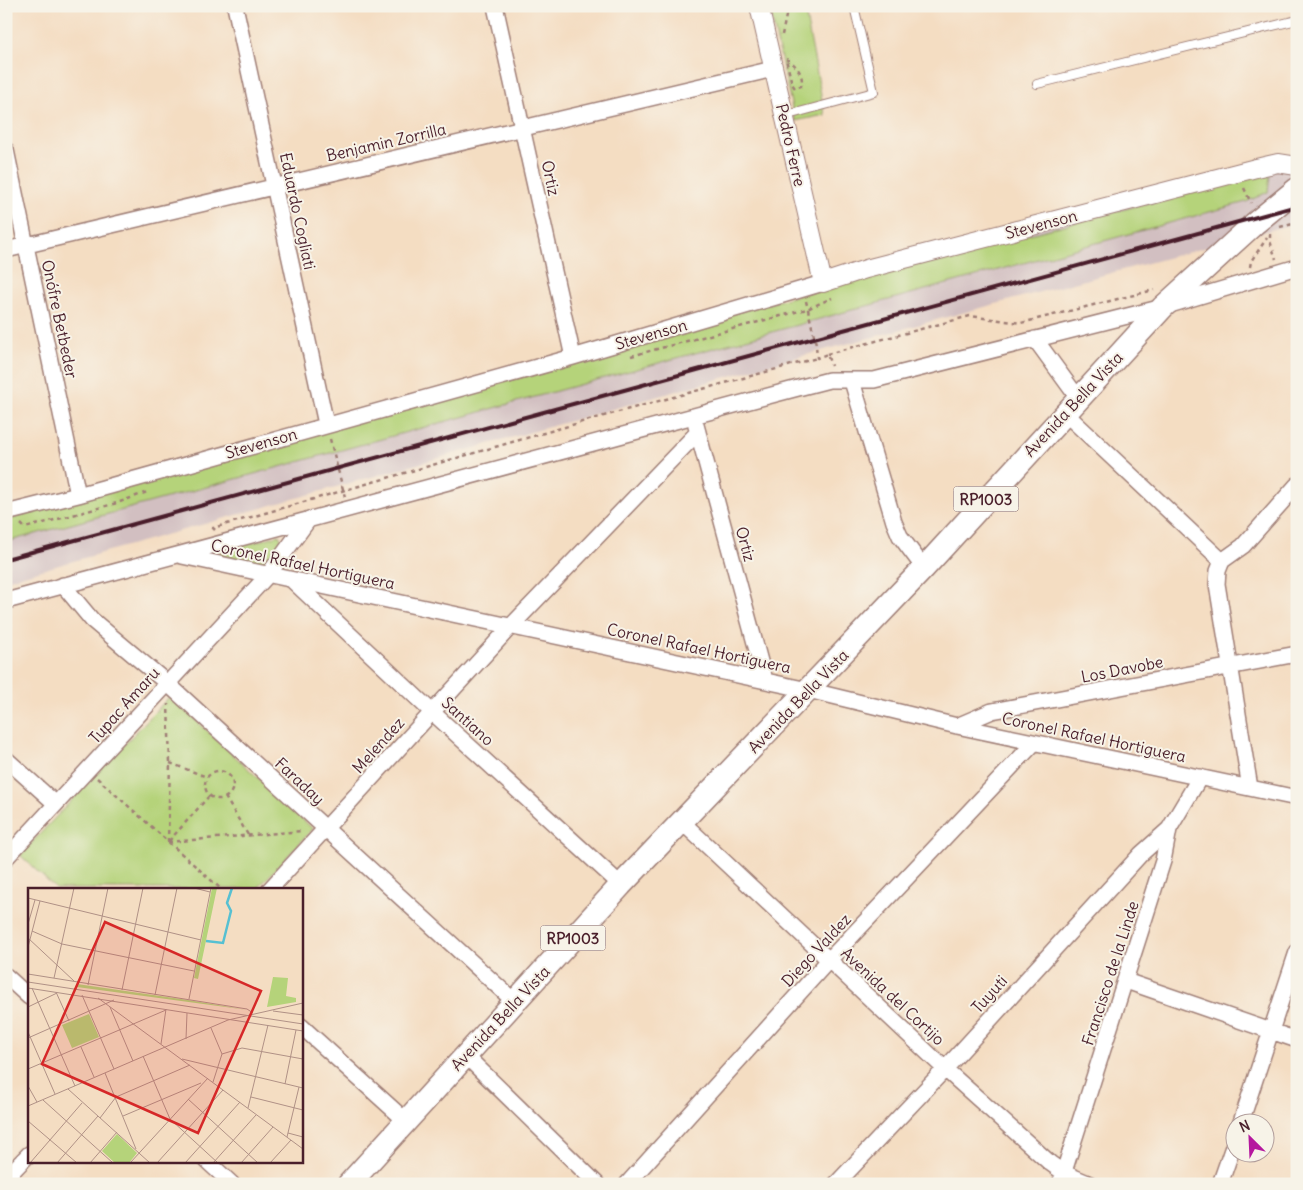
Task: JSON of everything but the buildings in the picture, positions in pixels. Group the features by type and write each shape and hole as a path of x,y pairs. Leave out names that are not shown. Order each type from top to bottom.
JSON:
{"main road":[{"name":"RP1003","path":"1258,221 1297,189"},
{"name":"Avenida Bella Vista","path":"349,1184 621,885 924,568 1071,405 1162,297 1258,221"}],"street":[{"name":"Eduardo Cogliati","path":"235,6 326,424"},
{"name":"Ortiz","path":"495,6 573,357"},
{"name":"Pedro Ferre","path":"767,7 773,70 823,283"},
{"name":"Benjamin Zorrilla","path":"6,250 773,70"},
{"name":"Onófre Betbeder","path":"6,150 78,495"},
{"name":"Stevenson","path":"6,513 78,495 326,424 573,357 804,290 866,270 1256,168 1278,163 1297,166"},
{"path":"6,602 63,585 181,555 348,508 798,388 836,380 874,380 1034,339 1162,297 1249,281 1297,266"},
{"path":"1034,339 1071,405 1222,561"},
{"path":"852,381 894,522 900,536 924,568"},
{"name":"Ortiz","path":"694,416 765,680"},
{"name":"Melendez","path":"271,888 512,625 698,432"},
{"path":"1250,788 1217,584 1218,571 1222,561 1243,546 1297,485"},
{"name":"Tupac Amaru","path":"6,858 268,575 309,519"},
{"name":"Coronel Rafael Hortiguera","path":"181,555 293,581 512,625 765,680 1034,743 1297,798"},
{"name":"Santiano","path":"293,581 432,712 621,885"},
{"name":"Faraday","path":"63,585 92,620 167,683 515,1002"},
{"name":"Los Davobe","path":"957,726 992,711 1297,654"},
{"name":"Diego Valdez","path":"627,1184 829,960 1034,743"},
{"path":"6,759 56,804"},
{"name":"Francisco de la Linde","path":"1062,1178 1163,861 1169,829 1200,777"},
{"name":"Avenida del Cortijo","path":"682,822 945,1069 1050,1163 1062,1178 1090,1184"},
{"name":"Tuyuti","path":"836,1184 945,1069 1141,854 1169,829"},
{"path":"1244,1112 1297,952"},
{"path":"6,976 28,996"},
{"path":"1126,981 1297,1040"},
{"path":"302,1027 406,1121"},
{"path":"465,1055 596,1184"},
{"path":"6,1178 28,1155"},
{"path":"208,1162 232,1184"},
{"path":"1220,1184 1228,1162"}],"lane":[{"path":"784,116 874,92 854,6"},
{"path":"1037,84 1297,20"}],"path":[{"path":"767,7 784,7 786,16 781,37"},
{"path":"786,59 792,62 801,77 801,86 794,88 792,84 786,59"},
{"path":"1242,183 1258,221 1270,242 1276,260"},
{"path":"1258,221 1273,229 1297,223"},
{"path":"1249,281 1258,221"},
{"path":"804,290 817,358"},
{"path":"224,543 212,528 589,420 970,316 1021,323 1155,290 1162,297"},
{"path":"827,354 836,380"},
{"path":"326,424 348,508"},
{"path":"167,683 170,763 168,842"},
{"path":"170,763 207,777"},
{"path":"88,770 219,888"},
{"path":"214,772 227,774 232,786 225,797 216,798 210,795 205,786 207,777 214,772"},
{"path":"168,842 210,795"},
{"path":"225,797 248,835"},
{"path":"168,842 326,829"}],"shaded area":[{"path":"1297,153 1297,223 772,364 6,580 6,522"}],"green space":[{"path":"769,6 804,6 825,115 795,121"},
{"path":"1259,174 1270,176 1268,192 1246,202 6,542 6,521 28,513 820,289"},
{"path":"279,535 283,542 267,565 259,566 217,553"},
{"path":"170,696 313,829 258,888 55,888 20,855"}],"railway":[{"path":"6,559 1297,206"}]}
